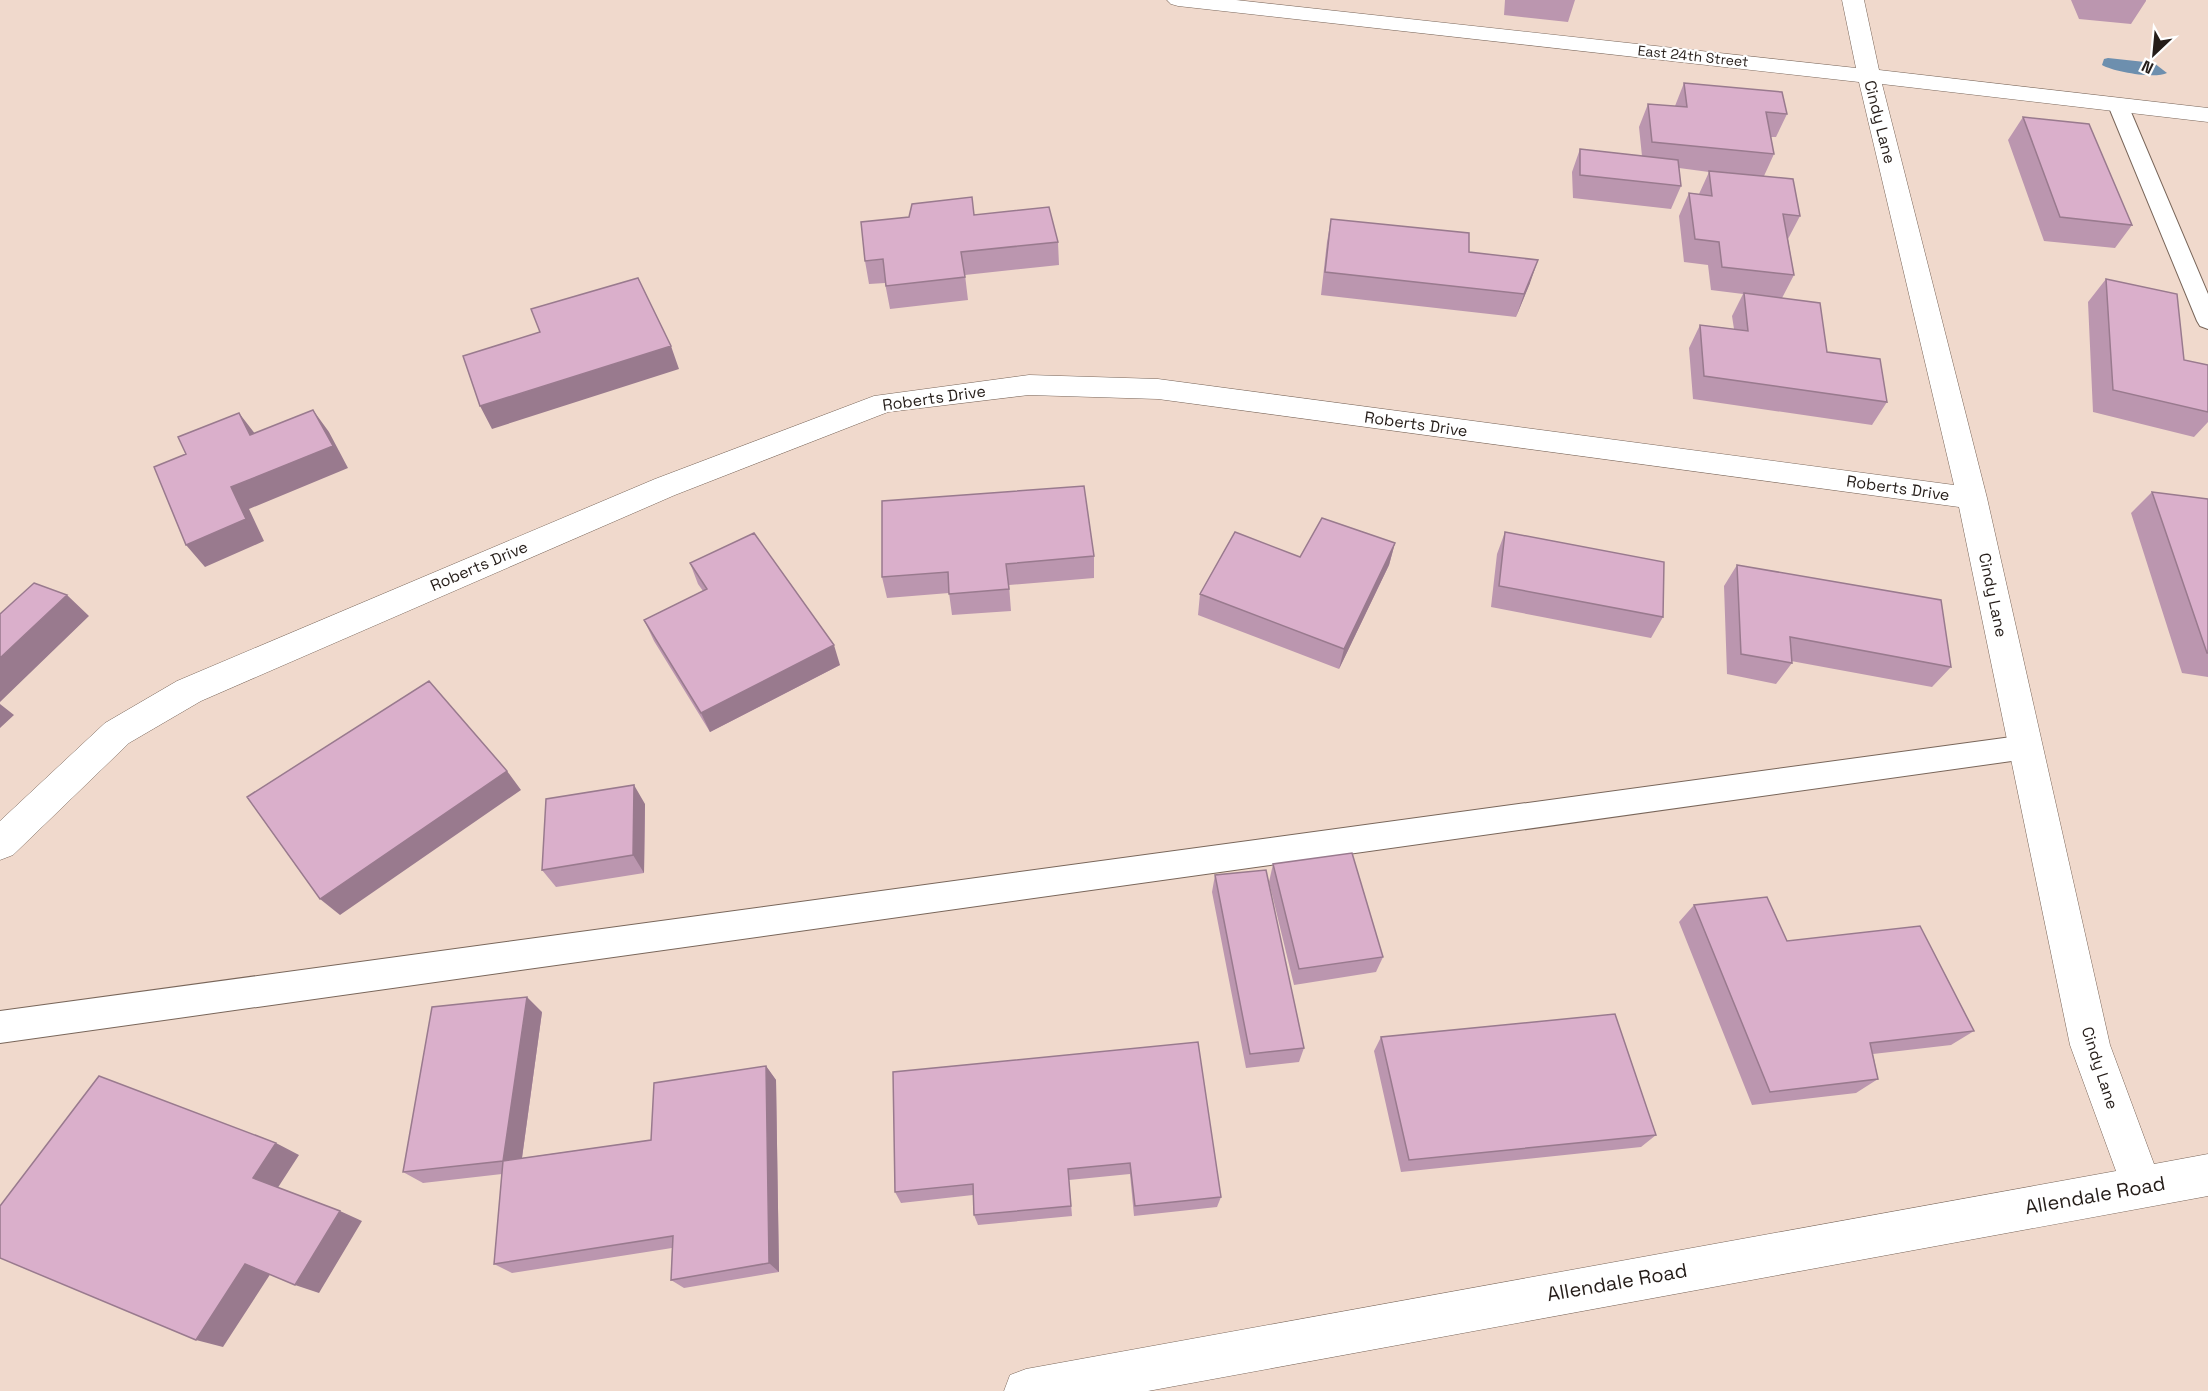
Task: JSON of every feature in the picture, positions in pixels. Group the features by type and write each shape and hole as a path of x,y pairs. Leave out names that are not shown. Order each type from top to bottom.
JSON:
{"street":[{"name":"East 24th Street","path":"1178,0 2208,115"},
{"name":"Cindy Lane","path":"1852,0 1972,498 2090,1046 2142,1186"},
{"name":"Roberts Drive","path":"0,844 117,733 189,691 665,487 884,403 1029,386 1158,389 1972,498"},
{"name":"Allendale Road","path":"1026,1391 2208,1175"}],"lane":[{"path":"2118,105 2208,321"},
{"path":"0,1027 2026,747"}],"water":[{"path":"2104,59 2154,63 2167,73 2144,75 2116,70 2102,65"}],"building":[{"path":"1684,83 1782,92 1787,114 1766,112 1774,154 1652,142 1648,104 1687,107"},
{"path":"2023,117 2089,124 2132,225 2060,217"},
{"path":"1580,149 1678,160 1681,186 1580,175"},
{"path":"1709,171 1793,179 1800,216 1783,214 1794,275 1722,267 1719,242 1695,239 1689,193 1712,196"},
{"path":"972,197 974,215 1049,207 1058,242 961,252 965,277 886,286 883,259 865,261 861,222 909,217 912,204"},
{"path":"1331,219 1469,233 1469,252 1538,260 1524,294 1325,272"},
{"path":"638,278 671,346 480,406 463,356 540,332 531,309"},
{"path":"2106,279 2177,294 2184,360 2208,365 2208,412 2113,390"},
{"path":"1744,293 1820,303 1827,352 1880,359 1887,402 1704,376 1700,325 1748,331"},
{"path":"313,410 333,446 231,487 246,519 186,545 154,467 186,454 178,437 239,413 250,435"},
{"path":"1084,486 1094,556 1006,564 1009,589 949,594 948,572 882,577 882,501"},
{"path":"2152,492 2208,499 2208,653 2207,653"},
{"path":"1322,518 1395,543 1344,649 1200,594 1235,532 1300,557"},
{"path":"1505,532 1664,562 1663,617 1499,586"},
{"path":"754,533 834,645 701,713 644,620 707,589 690,563"},
{"path":"1737,565 1941,600 1951,667 1790,637 1792,663 1741,654"},
{"path":"34,583 67,595 0,658 0,614"},
{"path":"429,681 507,771 320,899 247,797"},
{"path":"634,785 633,855 542,870 546,799"},
{"path":"1352,853 1383,957 1299,969 1273,864"},
{"path":"1266,870 1304,1048 1250,1054 1215,875"},
{"path":"1767,897 1787,941 1920,926 1974,1031 1870,1043 1878,1079 1770,1092 1694,905"},
{"path":"527,997 503,1161 403,1172 432,1007"},
{"path":"1615,1014 1656,1135 1409,1160 1381,1037"},
{"path":"1198,1042 1221,1197 1135,1206 1130,1163 1068,1169 1071,1206 974,1215 973,1184 895,1192 893,1072"},
{"path":"766,1066 769,1263 671,1280 673,1236 494,1264 503,1161 651,1140 654,1083"},
{"path":"99,1076 276,1143 253,1178 340,1211 295,1285 245,1264 196,1340 0,1258 0,1206"}]}
